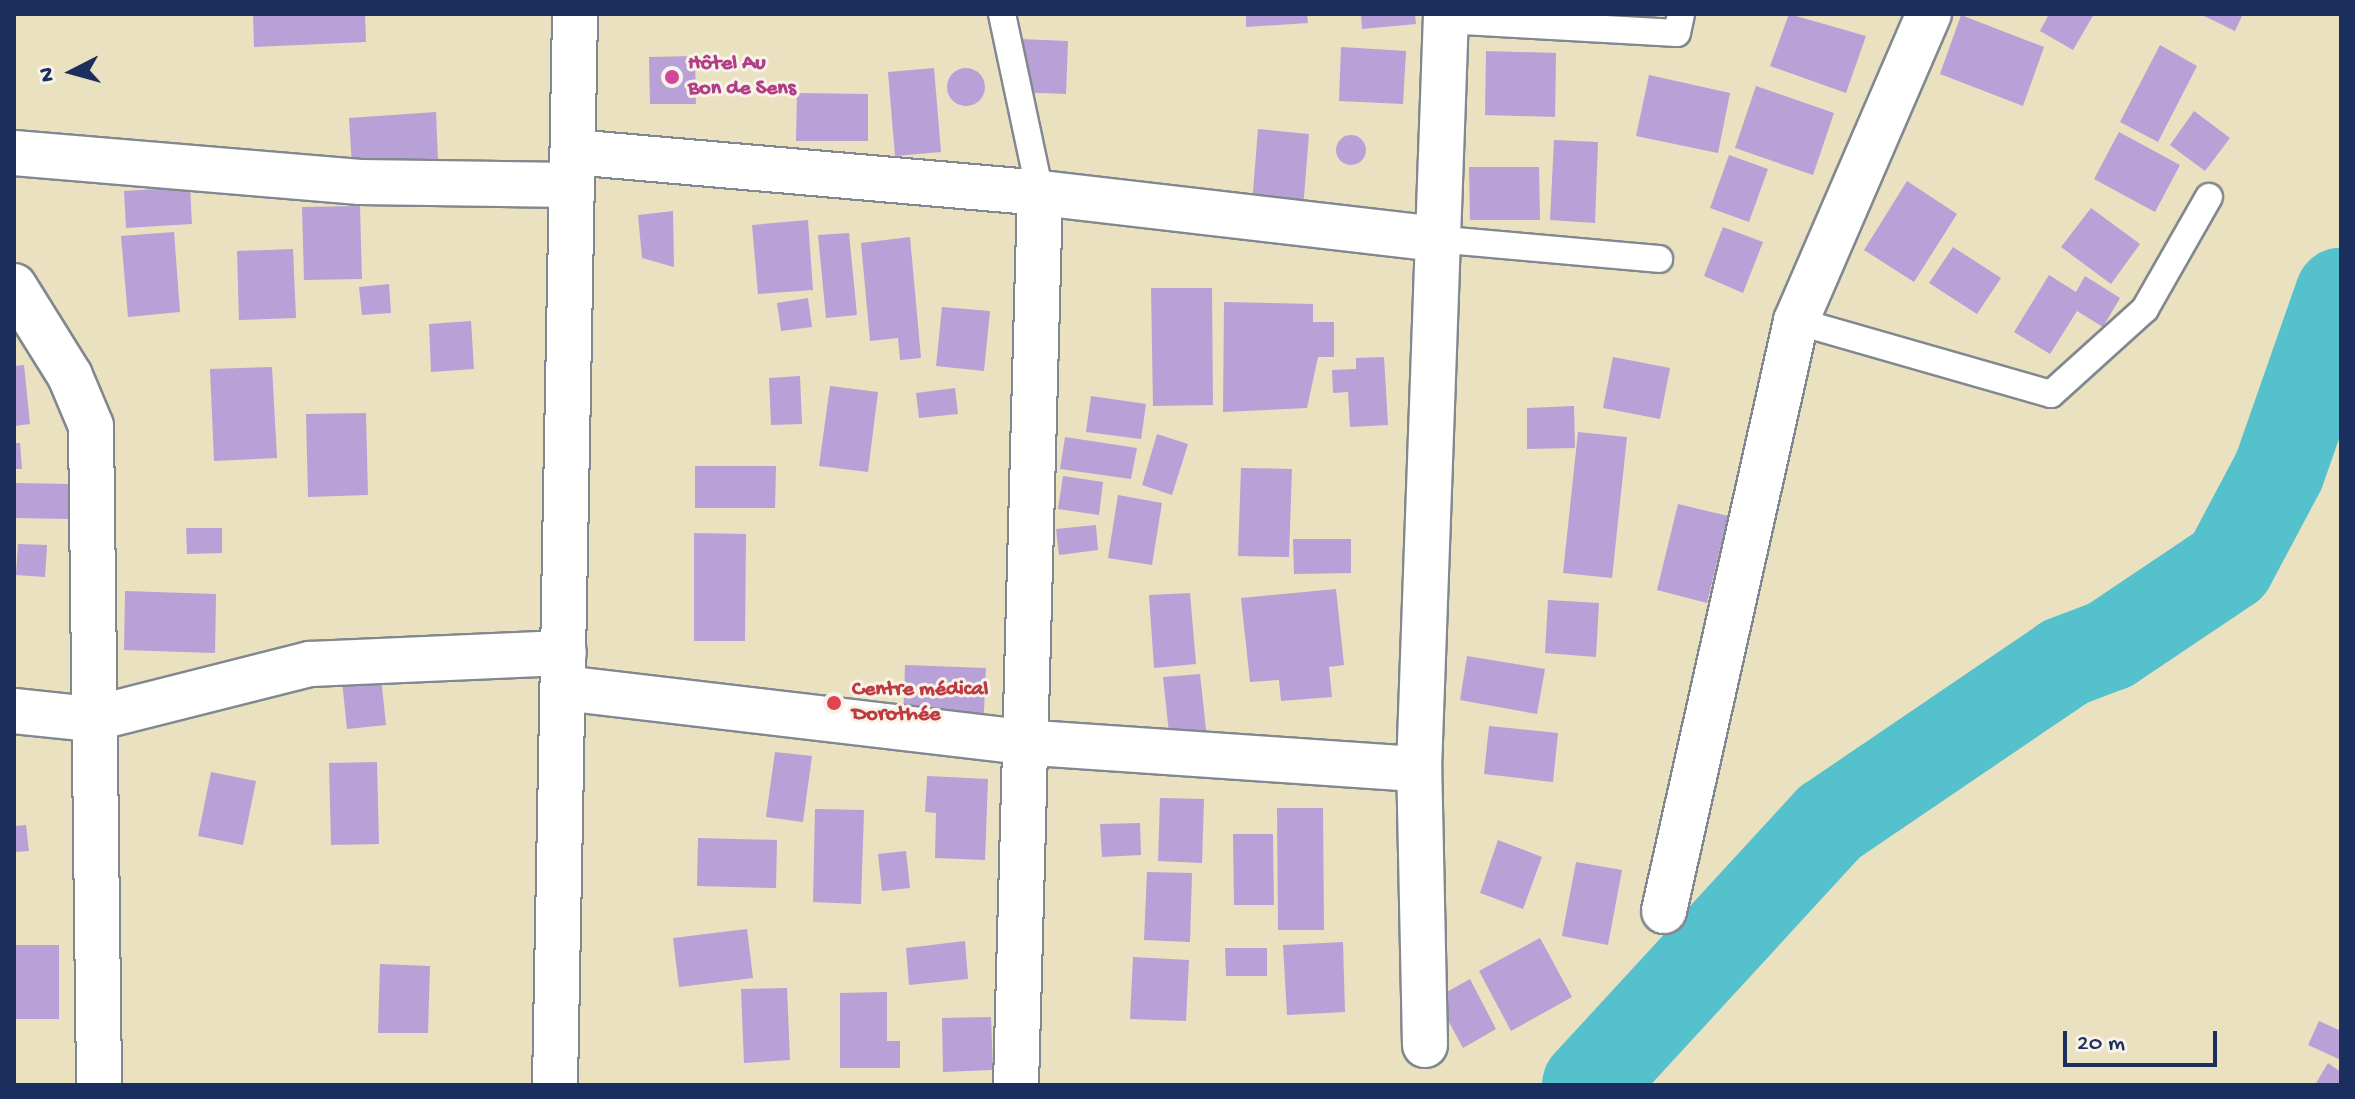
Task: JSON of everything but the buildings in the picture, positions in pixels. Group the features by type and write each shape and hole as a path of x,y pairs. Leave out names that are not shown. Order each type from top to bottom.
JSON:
{"street":[{"path":"555,1085 575,14"},
{"path":"1664,911 1796,321 1929,14"},
{"path":"1425,1045 1419,769 1435,239 1446,17"},
{"path":"14,153 360,182 572,168 1040,193 1435,239"},
{"path":"1016,1085 1020,742 1040,193"},
{"path":"14,286 70,376 91,426 92,719 99,1085"},
{"path":"14,711 92,719 310,664 564,671 1020,742 1419,769"}],"lane":[{"path":"1002,14 1040,193"},
{"path":"1446,17 1677,33 1681,14"},
{"path":"1796,321 2051,394 2145,309 2209,197"},
{"path":"1435,239 1659,259"}],"waterway":[{"path":"1588,1085 1830,822 2065,662 2110,645 2229,565 2279,471 2341,294"}],"place":[{"name":"Hôtel Au Bon de Sens","path":"672,77"},
{"name":"Centre médical Dorothée","path":"834,703"}]}
